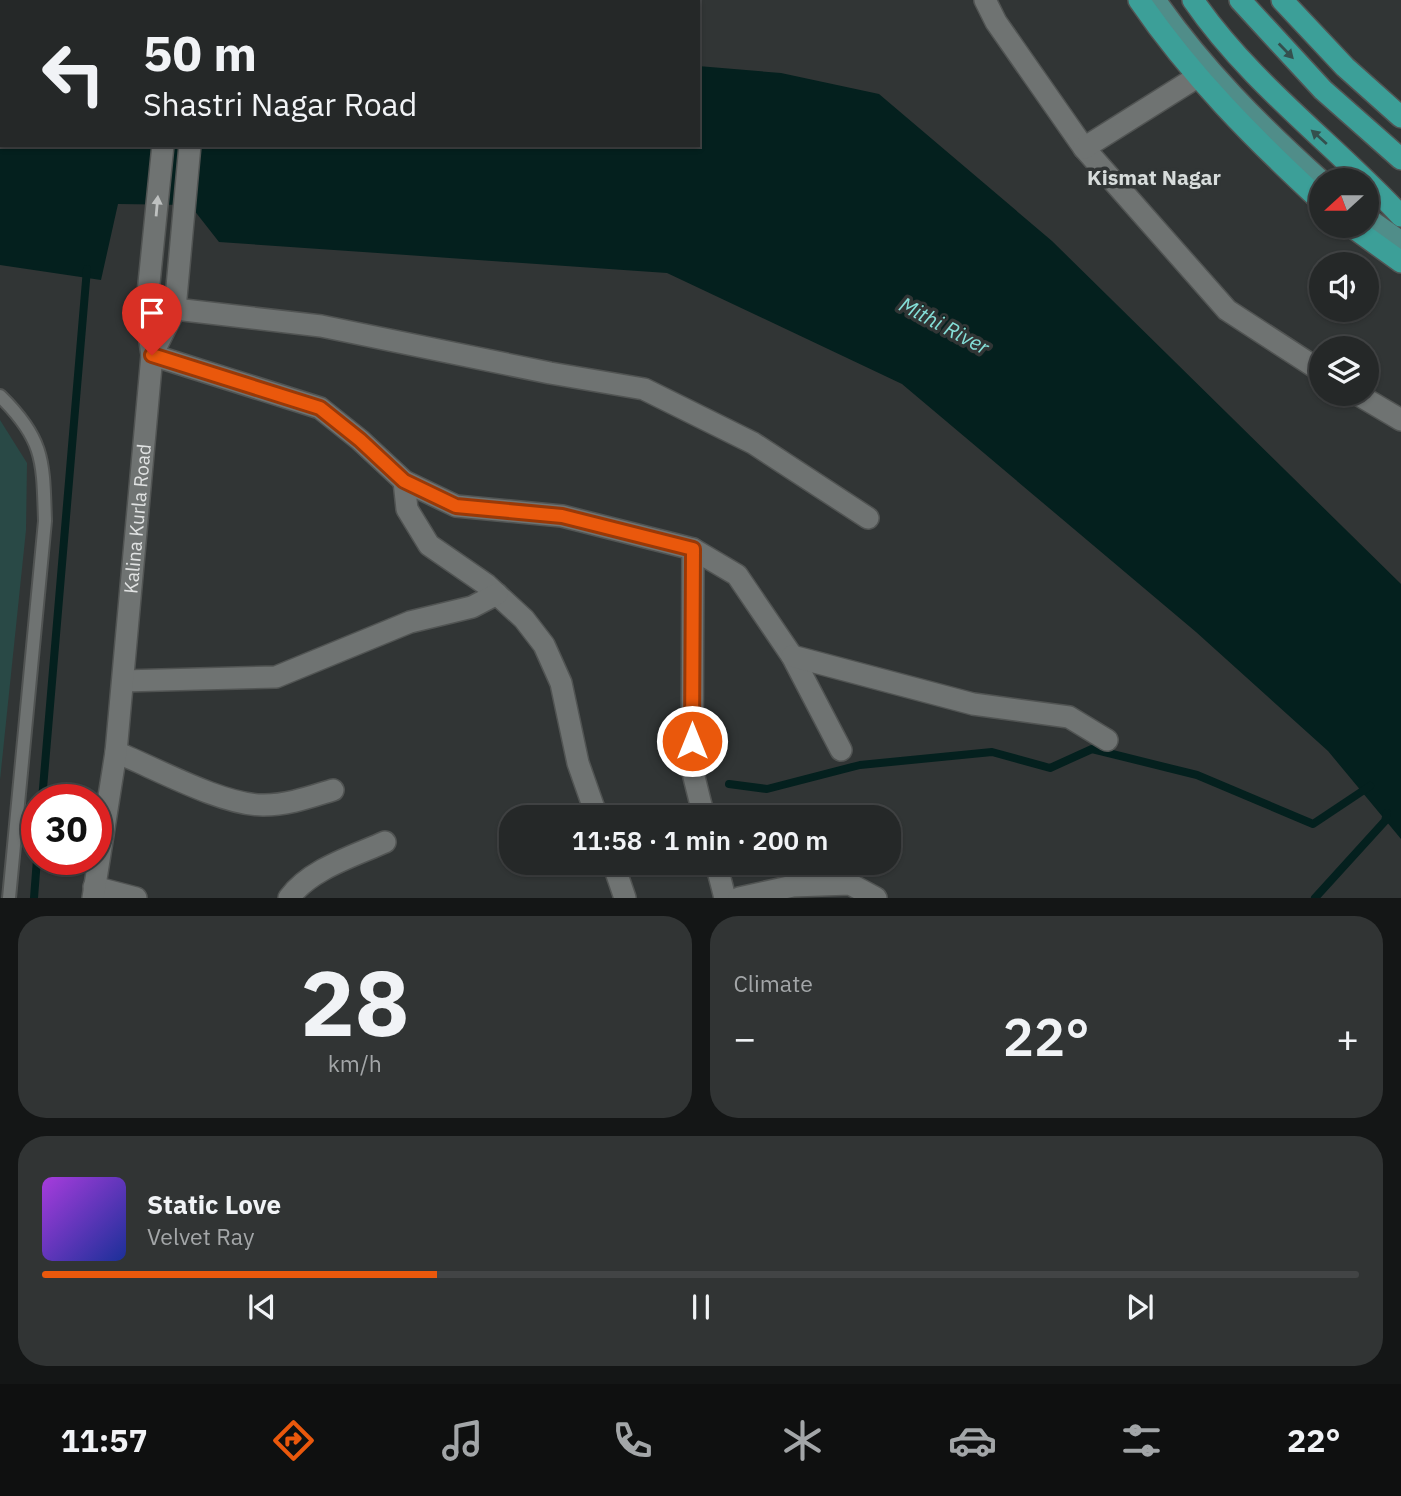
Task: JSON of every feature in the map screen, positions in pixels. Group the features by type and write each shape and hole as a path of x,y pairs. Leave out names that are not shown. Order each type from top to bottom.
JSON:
{"highway":[{"path":"1139,0 1197,77 1265,149 1309,190"},
{"path":"1193,0 1246,64 1296,117 1370,183 1401,216"},
{"path":"1240,0 1323,90 1398,157"},
{"path":"1282,0 1345,67 1401,117"},
{"path":"1368,238 1401,262"}],"main road":[{"path":"1155,0 1179,35 1223,85 1274,139 1309,170"},
{"path":"1379,226 1401,242"}],"street":[{"path":"985,0 996,22 1084,148 1227,310 1309,363"},
{"path":"1084,148 1197,77"},
{"path":"163,147 146,313 152,355 320,408 404,481 456,506 562,516 693,549 737,575 792,656 841,750"},
{"name":"Kalina Kurla Road","path":"94,892 116,752 152,355 175,309 190,147"},
{"path":"175,309 321,326 550,373 644,389 754,443 868,518"},
{"path":"1377,406 1401,420"},
{"path":"404,481 407,509 429,545 497,594 524,619 544,645 561,683 578,763 593,805"},
{"path":"693,549 692,769 701,805"},
{"path":"123,681 276,677 410,622 472,607 497,594"},
{"path":"792,656 973,704 1069,717 1107,740"},
{"path":"116,752 229,799 262,805 290,802 333,790"},
{"path":"289,898 295,890 326,869 385,842"},
{"path":"617,875 625,898"},
{"path":"719,875 725,898"},
{"path":"739,898 793,886 850,884 876,898"},
{"path":"94,892 136,898"}],"lane":[{"path":"0,396 25,420 43,461 46,521 9,898"}],"shaded area":[{"path":"0,420 27,463 26,530 0,780"}],"water":[{"name":"Mithi River","path":"700,66 781,73 879,94 1052,241 1401,584 1401,839 1328,751 1196,632 902,384 667,273 219,242 190,205 118,204 101,280 0,265 0,147 700,147"}],"waterway":[{"path":"43,784 87,269"},
{"path":"729,784 767,789 860,765 992,752 1050,768 1092,749 1197,775 1313,824 1370,786"},
{"path":"1315,898 1385,821 1387,813"},
{"path":"34,898 36,875"}],"district":[{"name":"Kismat Nagar","path":"1154,178"}],"route":[{"path":"152,355 286,395 320,408 404,481 456,506 562,516 693,549 692,741"}]}
